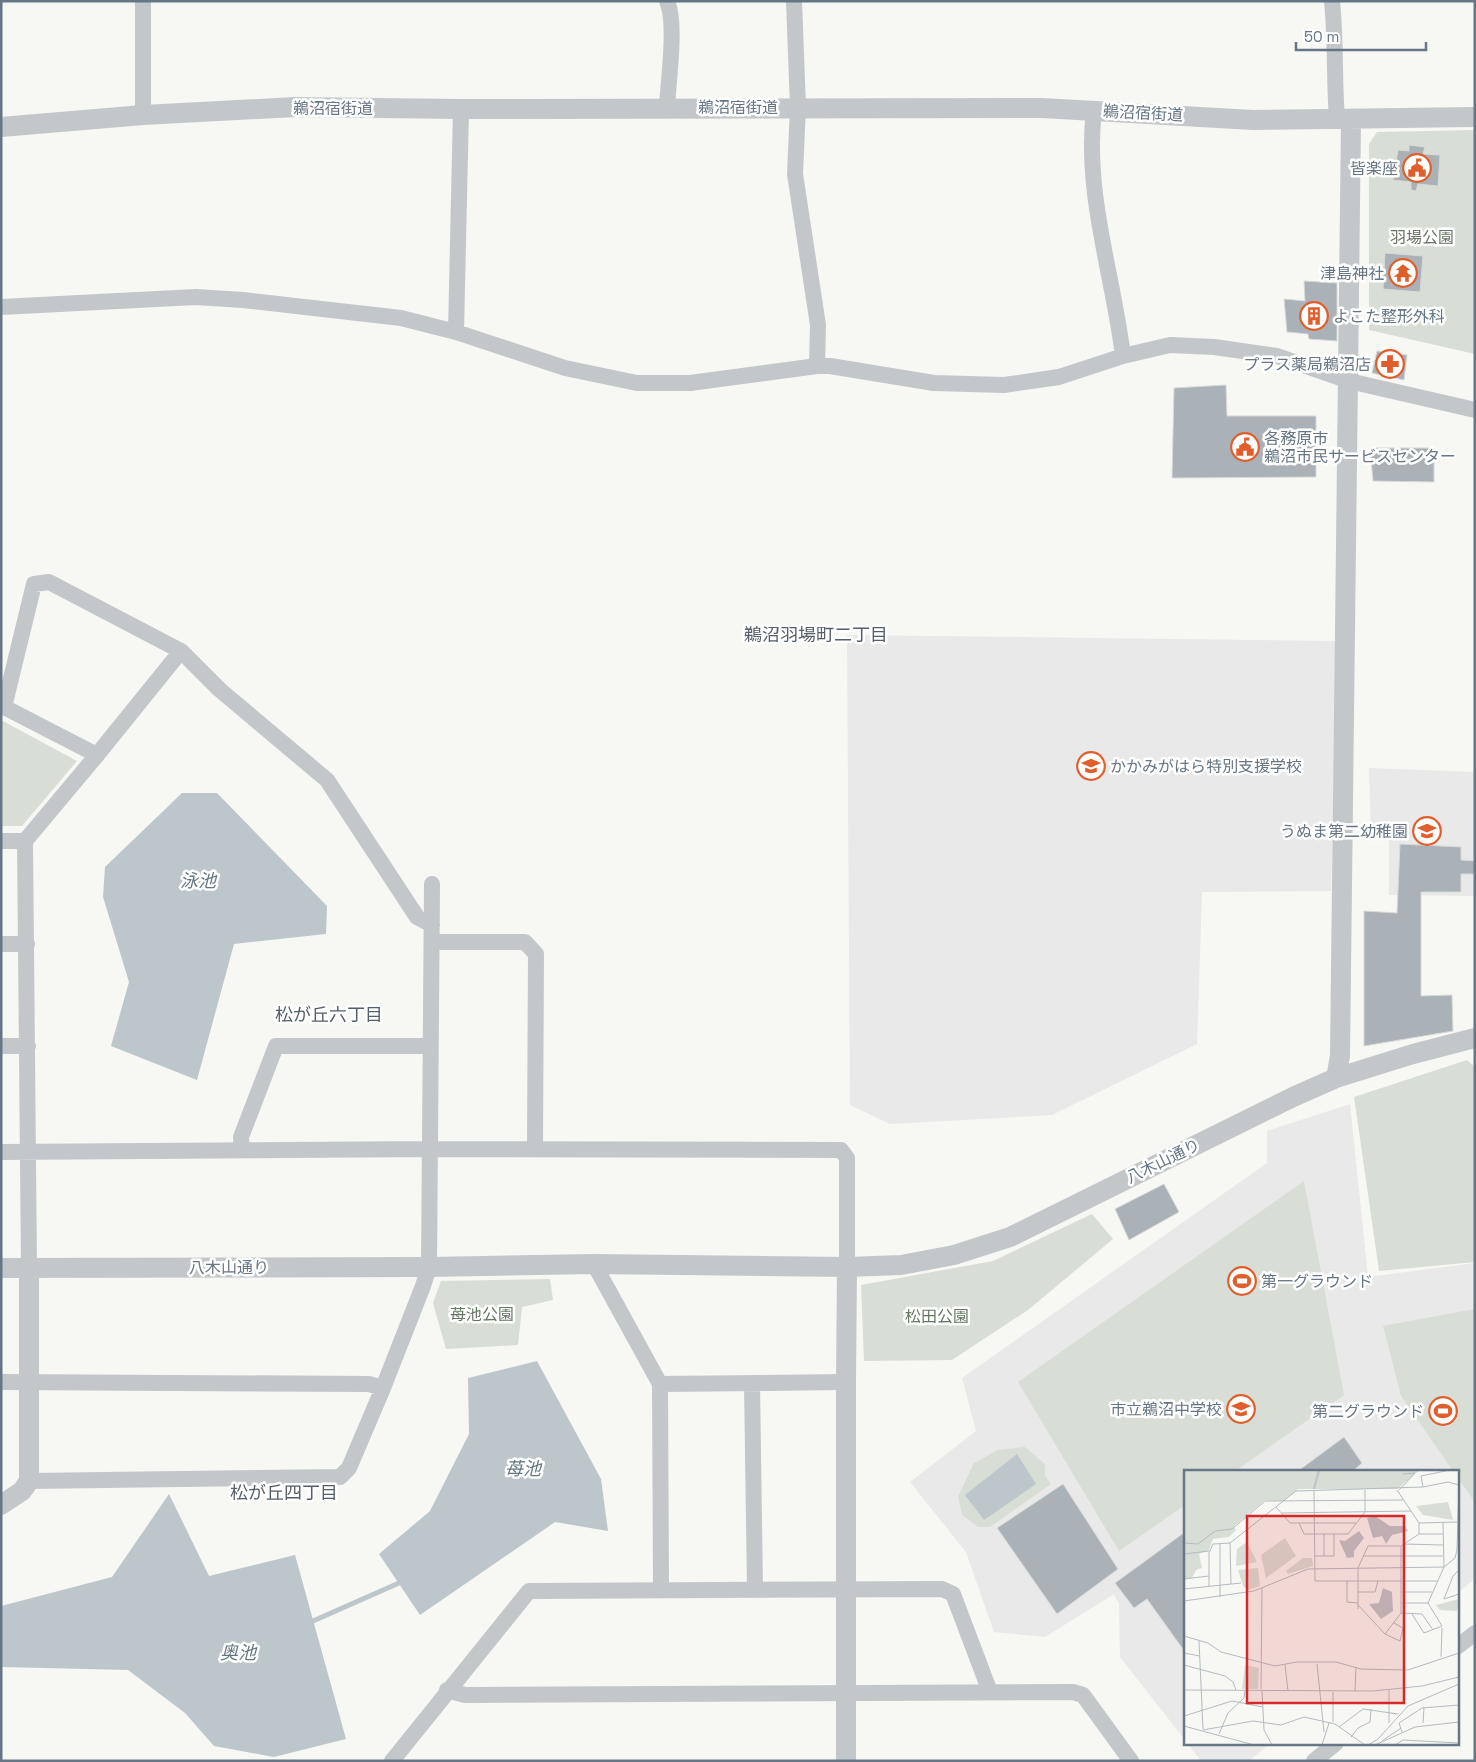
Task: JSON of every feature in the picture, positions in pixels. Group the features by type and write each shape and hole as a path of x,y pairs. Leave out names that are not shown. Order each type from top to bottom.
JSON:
{"street":[{"path":"143,1 143,115"},
{"path":"667,1 670,8 672,28 667,108"},
{"path":"794,1 798,107 795,174 818,325 817,366"},
{"path":"1332,1 1335,31 1334,73 1344,120 1348,381 1341,835 1340,1056 1336,1078"},
{"name":"鵜沼宿街道","path":"1,127 143,115 295,107 461,109 1032,108 1253,120 1475,117"},
{"path":"456,332 461,109"},
{"path":"1094,110 1092,126 1093,167 1100,234 1119,322 1123,356"},
{"path":"1,307 196,297 243,300 401,318 456,332 565,368 637,383 690,383 817,366 830,366 934,382 1004,385 1059,377 1123,356 1170,345 1214,347 1277,356 1348,381 1475,410"},
{"path":"98,755 4,707 34,584 49,582 181,651 220,690 327,780 417,917 432,934 525,942 536,954 535,1149"},
{"path":"4,1501 22,1491 29,1481 29,1152 25,841 98,755 181,651"},
{"path":"1,841 25,841"},
{"path":"29,1481 340,1477 349,1468 383,1388 429,1267 432,884"},
{"path":"1,944 26,944"},
{"name":"八木山通り","path":"1,1268 429,1267 594,1264 847,1266 900,1264 954,1255 1010,1237 1293,1097 1336,1078 1413,1054 1475,1038"},
{"path":"1,1046 28,1046"},
{"path":"242,1150 241,1137 276,1046 430,1046"},
{"path":"1,1152 535,1149 841,1150 847,1158 846,1761"},
{"path":"594,1264 660,1384 661,1589"},
{"path":"1,1382 370,1384 383,1388"},
{"path":"660,1384 846,1382"},
{"path":"752,1383 755,1590"},
{"path":"392,1761 447,1690 529,1591 942,1589 953,1594 990,1692"},
{"path":"1458,1646 1475,1633"},
{"path":"447,1690 465,1695 1073,1692 1083,1695 1131,1761"},
{"path":"1314,1761 1335,1744"}],"shaded area":[{"name":"かかみがはら特別支援学校","path":"847,635 1337,641 1331,891 1202,892 1197,1044 1052,1115 890,1124 850,1105"},
{"name":"うぬま第二幼稚園","path":"1369,768 1475,772 1475,896 1389,895 1389,832 1371,829"},
{"path":"1350,1104 1368,1277 1475,1263 1475,1579 1458,1592 1458,1470 1184,1470 1184,1739 1120,1657 1119,1604 1114,1594 1045,1637 994,1632 966,1552 910,1482 976,1431 962,1378 1267,1163 1267,1131"},
{"path":"1188,1744 1270,1744 1249,1761 1201,1761"}],"green space":[{"name":"羽場公園","path":"1475,130 1475,354 1369,330 1369,144 1377,132"},
{"path":"1,720 77,761 22,826 1,826"},
{"path":"1467,1060 1475,1067 1475,1262 1379,1271 1354,1097"},
{"name":"第一グラウンド","path":"1304,1181 1344,1395 1236,1470 1184,1470 1184,1506 1119,1551 1018,1382"},
{"name":"松田公園","path":"1092,1214 1113,1239 1028,1310 952,1360 864,1361 861,1285 993,1261"},
{"name":"苺池公園","path":"550,1279 553,1300 522,1307 518,1345 446,1349 433,1303 441,1281"},
{"name":"第二グラウンド","path":"1475,1309 1475,1502 1458,1478 1458,1470 1452,1470 1401,1396 1383,1326"},
{"path":"1025,1447 1045,1464 1045,1476 1051,1484 990,1527 978,1527 962,1515 958,1497 974,1463 998,1450"}],"water":[{"name":"泳池","path":"182,793 217,793 327,906 326,934 234,944 197,1080 111,1046 129,982 103,897 105,867"},
{"name":"苺池","path":"537,1361 601,1479 608,1531 555,1522 420,1615 379,1554 430,1511 469,1434 468,1378"},
{"path":"1017,1454 1036,1484 984,1520 965,1495"},
{"name":"奥池","path":"169,1494 209,1576 295,1555 346,1739 274,1757 214,1746 185,1713 128,1670 1,1667 1,1606 112,1577"}],"building":[{"name":"皆楽座","path":"1409,145 1425,147 1423,154 1440,155 1438,186 1418,184 1416,191 1411,190 1411,182 1393,180 1398,150 1409,151"},
{"name":"津島神社","path":"1385,253 1423,256 1420,292 1383,289"},
{"name":"よこた整形外科","path":"1304,281 1337,283 1337,341 1309,339 1308,334 1287,332 1284,299 1305,301"},
{"name":"プラス薬局鵜沼店","path":"1377,351 1407,355 1404,380 1372,373"},
{"name":"各務原市 鵜沼市民サービスセンター","path":"1226,385 1227,416 1316,416 1316,477 1172,478 1174,388"},
{"path":"1370,448 1434,448 1434,482 1373,481"},
{"path":"1400,844 1461,847 1461,860 1475,861 1475,874 1461,874 1461,892 1421,892 1421,996 1452,995 1453,1031 1364,1046 1364,911 1397,913"},
{"path":"1164,1184 1179,1212 1129,1240 1115,1209"},
{"path":"1344,1437 1362,1463 1354,1470 1299,1470"},
{"path":"1063,1484 1118,1569 1057,1614 997,1528"},
{"path":"1184,1533 1184,1651 1147,1599 1134,1608 1115,1583"}],"waterway":[{"path":"313,1621 399,1583"}],"place":[{"name":"皆楽座","path":"1417,168"},
{"name":"津島神社","path":"1403,273"},
{"name":"よこた整形外科","path":"1314,316"},
{"name":"プラス薬局鵜沼店","path":"1390,364"},
{"name":"各務原市 鵜沼市民サービスセンター","path":"1245,447"},
{"name":"かかみがはら特別支援学校","path":"1091,766"},
{"name":"うぬま第二幼稚園","path":"1427,831"},
{"name":"第一グラウンド","path":"1242,1281"},
{"name":"市立鵜沼中学校","path":"1241,1409"},
{"name":"第二グラウンド","path":"1443,1411"}],"district":[{"name":"鵜沼羽場町二丁目","path":"816,634"},
{"name":"松が丘六丁目","path":"329,1014"},
{"name":"松が丘四丁目","path":"284,1492"}]}
